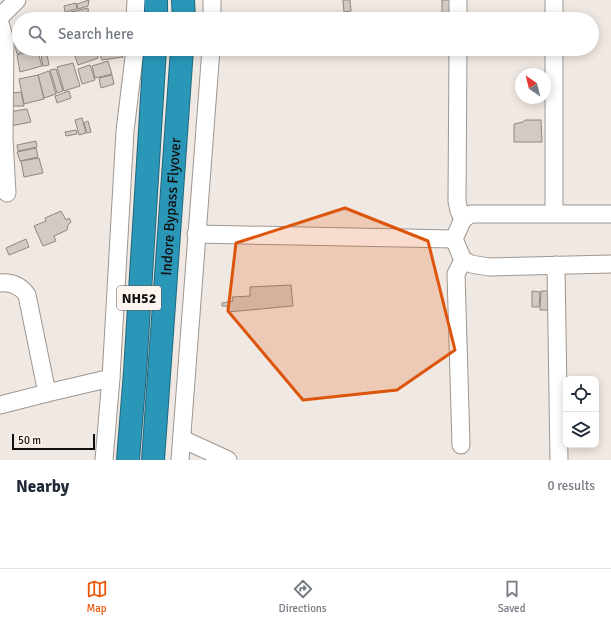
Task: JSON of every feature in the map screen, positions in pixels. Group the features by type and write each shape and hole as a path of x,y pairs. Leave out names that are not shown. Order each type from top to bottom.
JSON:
{"highway":[{"path":"156,0 156,12"},
{"path":"183,0 184,12"},
{"name":"Indore Bypass Flyover","path":"128,460 155,56"},
{"name":"Indore Bypass Flyover","path":"153,460 182,56"}],"street":[{"path":"0,17 17,0"},
{"path":"135,12 136,0"},
{"path":"212,0 212,12"},
{"path":"458,0 458,12"},
{"path":"554,0 554,12"},
{"path":"0,23 5,41 4,138 8,193"},
{"path":"104,453 111,378 125,131 134,56"},
{"path":"180,460 210,56"},
{"path":"458,56 457,201 459,211 463,219"},
{"path":"554,56 554,213"},
{"path":"611,214 471,214 463,219 454,238 463,260 470,264 489,267 611,264"},
{"path":"196,234 454,238"},
{"path":"461,445 456,274 463,260"},
{"path":"556,265 559,460"},
{"path":"0,283 8,282 17,286 27,295 47,393"},
{"path":"0,405 111,378"},
{"path":"182,439 202,454 228,460"}],"highlighted area":[{"path":"345,208 428,241 455,350 397,390 303,400 228,311 236,243"}],"building":[{"path":"89,0 88,6 78,9 77,4"},
{"path":"343,0 350,0 351,11 344,12"},
{"path":"442,0 452,0 452,12 442,12"},
{"path":"76,3 77,9 65,12 64,6"},
{"path":"88,8 88,12 71,12"},
{"path":"17,56 39,56 42,66 20,72"},
{"path":"41,56 47,56 49,65 43,66"},
{"path":"75,56 97,56 98,58 78,65"},
{"path":"100,56 123,57 102,60"},
{"path":"108,61 112,74 95,78 92,66"},
{"path":"73,63 80,86 64,91 57,67"},
{"path":"90,65 95,80 82,84 78,69"},
{"path":"56,69 63,91 57,93 50,70"},
{"path":"49,71 56,94 44,98 38,75"},
{"path":"38,75 44,99 24,104 19,79"},
{"path":"112,75 114,84 101,88 99,78"},
{"path":"69,91 71,98 57,103 55,96"},
{"path":"21,92 24,106 11,106 12,93"},
{"path":"27,109 31,122 11,126 9,112"},
{"path":"82,118 86,133 79,135 75,120"},
{"path":"525,120 541,120 542,142 514,142 514,124"},
{"path":"88,121 91,132 87,133 84,123"},
{"path":"76,130 77,134 66,136 65,132"},
{"path":"36,141 37,147 18,151 17,145"},
{"path":"36,148 38,157 20,161 17,152"},
{"path":"39,158 43,173 24,177 21,161"},
{"path":"61,211 66,220 69,218 71,222 68,225 67,230 54,236 56,241 43,246 34,226 46,221 45,218"},
{"path":"26,239 29,247 9,255 6,248"},
{"path":"291,285 293,306 228,312 227,306 222,306 222,303 233,301 232,297 250,296 250,287"},
{"path":"532,291 540,292 539,307 532,307"},
{"path":"541,291 549,291 549,310 540,310"}]}
